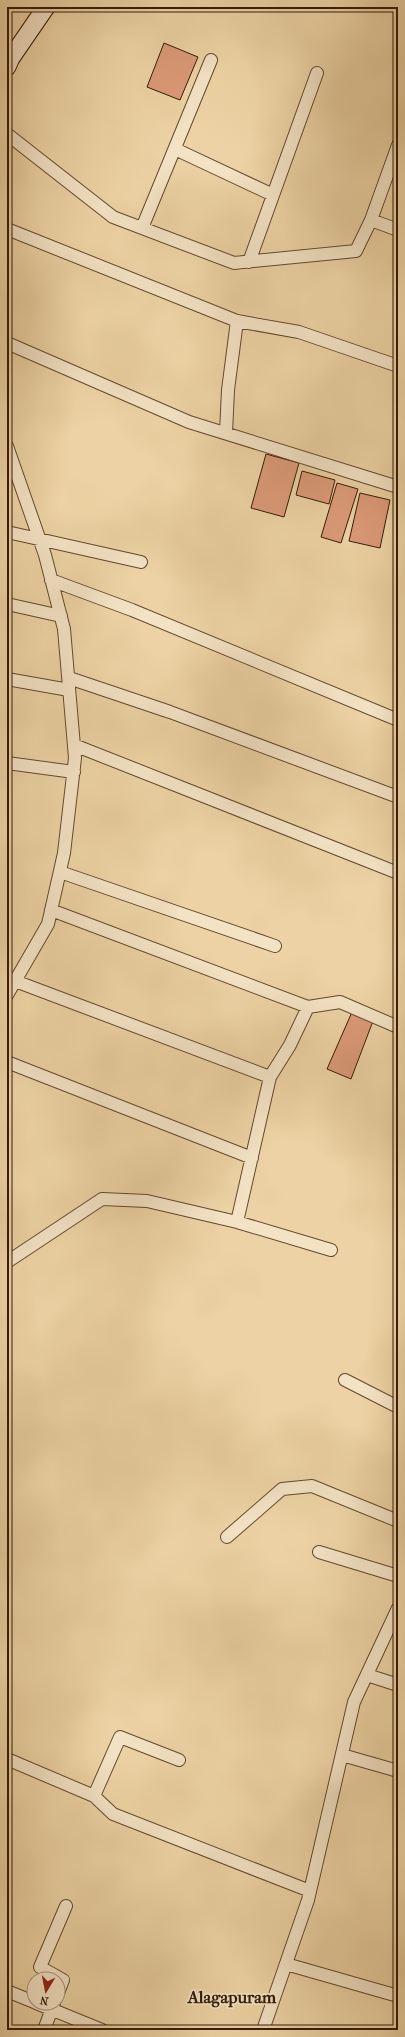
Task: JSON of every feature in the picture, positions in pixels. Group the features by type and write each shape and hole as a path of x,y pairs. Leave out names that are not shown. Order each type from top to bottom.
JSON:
{"street":[{"path":"7,67 11,58 45,7"},
{"path":"142,228 211,60"},
{"path":"249,262 318,73"},
{"path":"7,134 113,217 234,264 356,251 371,220 398,145"},
{"path":"175,149 273,195"},
{"path":"371,220 398,230"},
{"path":"7,229 237,321 298,332 398,366"},
{"path":"226,433 228,390 237,321"},
{"path":"7,342 189,422 398,487"},
{"path":"7,446 52,580 64,629 74,745 74,772 64,853 48,924 7,995"},
{"path":"7,532 141,562"},
{"path":"52,580 132,610 398,720"},
{"path":"7,604 61,616"},
{"path":"7,679 69,684 170,712 398,797"},
{"path":"74,745 398,873"},
{"path":"7,763 74,772"},
{"path":"60,872 275,946"},
{"path":"51,910 308,1007 340,1002 398,1027"},
{"path":"15,981 270,1077"},
{"path":"237,1222 270,1077 290,1045 308,1007"},
{"path":"7,1062 252,1158"},
{"path":"7,1262 102,1199 147,1201 237,1222 331,1250"},
{"path":"345,1380 398,1407"},
{"path":"227,1537 282,1489 312,1486 398,1521"},
{"path":"319,1552 398,1576"},
{"path":"268,2029 286,1964 310,1891 354,1702 398,1608"},
{"path":"367,1675 398,1685"},
{"path":"94,1796 120,1737 179,1760"},
{"path":"342,1755 398,1771"},
{"path":"7,1759 94,1796 113,1814 310,1891"},
{"path":"47,1971 40,1967 66,1906"},
{"path":"286,1964 398,1996"},
{"path":"7,1991 26,1999"},
{"path":"44,2030 51,2011"},
{"path":"63,2011 102,2030"}],"building":[{"path":"164,43 198,57 180,100 147,87"},
{"path":"266,454 299,463 284,517 251,508"},
{"path":"302,471 335,480 329,504 296,495"},
{"path":"337,483 358,489 341,543 321,537"},
{"path":"360,493 390,500 380,548 349,541"},
{"path":"352,1012 373,1021 351,1079 327,1069"}],"district":[{"name":"Alagapuram","path":"232,1997"}]}
